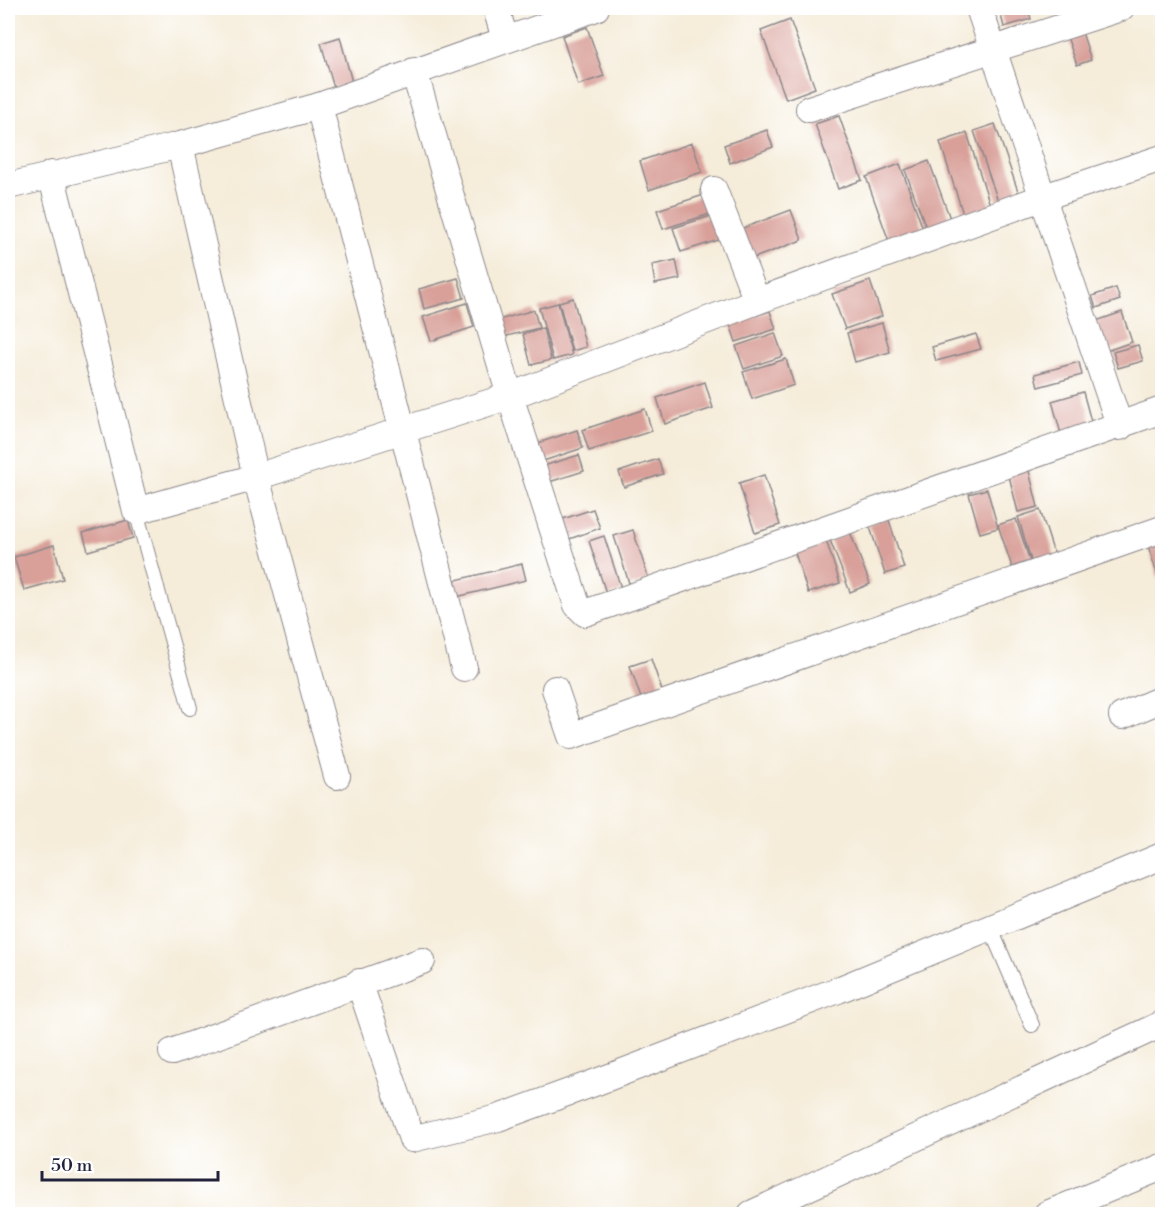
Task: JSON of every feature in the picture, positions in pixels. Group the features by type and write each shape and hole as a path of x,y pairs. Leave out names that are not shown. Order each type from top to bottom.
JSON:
{"street":[{"path":"496,8 505,39"},
{"path":"8,186 180,145 319,106 596,8"},
{"path":"978,8 994,48 1120,427"},
{"path":"809,109 1121,8"},
{"path":"414,71 510,396 578,604 585,613 1120,427 1162,410"},
{"path":"319,106 464,668"},
{"path":"180,145 256,477 337,776"},
{"path":"51,174 136,511 256,477 401,428 510,396 757,301 1044,197 1162,158"},
{"path":"714,190 757,301"},
{"path":"555,689 571,736 1162,529"},
{"path":"1122,716 1162,699"},
{"path":"359,982 412,1139 498,1118 594,1083 838,990 1162,856"},
{"path":"172,1052 359,982 422,962"},
{"path":"751,1215 1162,1024"},
{"path":"1047,1215 1162,1167"}],"lane":[{"path":"136,511 190,708"},
{"path":"990,927 1032,1025"}],"building":[{"path":"999,8 1028,8 1031,19 1004,27"},
{"path":"790,20 815,88 786,99 761,31"},
{"path":"1080,26 1091,60 1077,65 1065,31"},
{"path":"587,27 604,76 578,85 562,36"},
{"path":"340,37 352,82 334,88 321,43"},
{"path":"839,116 862,180 838,189 815,124"},
{"path":"995,124 1021,200 1000,207 974,131"},
{"path":"767,130 773,147 730,163 724,145"},
{"path":"967,133 991,208 964,217 940,142"},
{"path":"692,143 702,172 649,190 640,161"},
{"path":"929,161 952,224 928,233 905,170"},
{"path":"900,164 924,232 890,244 866,177"},
{"path":"710,193 716,212 663,229 657,210"},
{"path":"791,210 802,240 746,261 735,231"},
{"path":"714,215 722,239 681,252 673,228"},
{"path":"676,260 680,279 655,284 652,265"},
{"path":"458,278 464,298 424,309 419,289"},
{"path":"870,281 882,316 845,329 832,294"},
{"path":"1116,288 1120,300 1096,308 1092,296"},
{"path":"573,298 586,347 572,351 559,302"},
{"path":"467,303 474,327 431,341 423,317"},
{"path":"558,303 572,355 553,360 539,308"},
{"path":"534,310 539,328 495,339 491,322"},
{"path":"770,311 776,329 736,342 730,324"},
{"path":"1122,312 1132,342 1106,351 1096,321"},
{"path":"882,323 890,352 855,362 847,333"},
{"path":"543,328 551,360 531,365 523,334"},
{"path":"775,333 783,356 744,369 736,346"},
{"path":"976,334 981,349 936,361 932,347"},
{"path":"1138,345 1143,361 1118,368 1113,352"},
{"path":"786,359 794,385 752,399 743,372"},
{"path":"1079,362 1082,375 1038,387 1035,374"},
{"path":"705,382 713,408 665,424 657,398"},
{"path":"1083,392 1092,425 1061,434 1052,401"},
{"path":"645,409 652,431 589,451 582,430"},
{"path":"577,430 583,448 534,464 529,446"},
{"path":"579,455 584,471 546,483 540,467"},
{"path":"658,459 663,474 624,487 619,472"},
{"path":"1028,467 1038,507 1018,512 1008,472"},
{"path":"764,475 780,525 755,533 739,483"},
{"path":"987,489 998,528 980,533 969,494"},
{"path":"593,509 600,528 561,542 554,522"},
{"path":"1040,510 1055,557 1032,564 1018,517"},
{"path":"888,517 904,568 885,574 869,524"},
{"path":"1016,519 1030,561 1012,567 998,525"},
{"path":"128,520 133,538 88,551 83,533"},
{"path":"633,530 649,580 630,586 614,536"},
{"path":"850,532 870,584 850,592 830,540"},
{"path":"604,536 622,591 607,596 589,541"},
{"path":"825,537 840,583 808,593 793,547"},
{"path":"1162,541 1162,589 1148,546"},
{"path":"54,545 63,579 24,590 14,557"},
{"path":"522,564 526,580 456,597 452,581"},
{"path":"651,659 665,699 644,707 630,666"}]}
